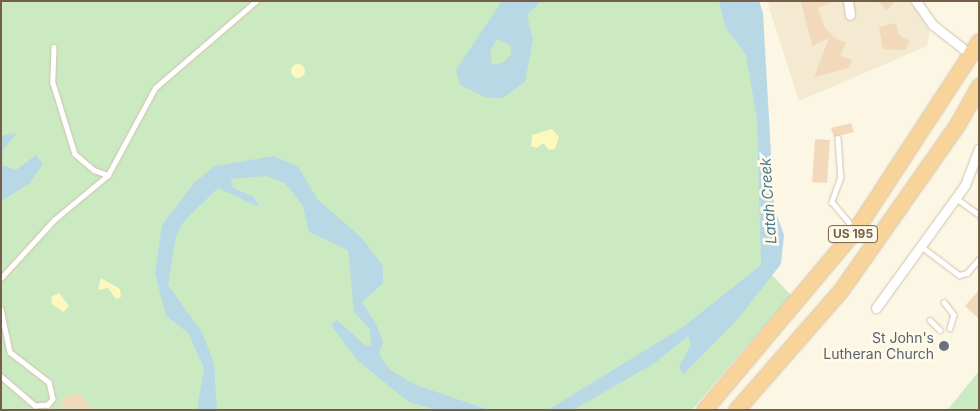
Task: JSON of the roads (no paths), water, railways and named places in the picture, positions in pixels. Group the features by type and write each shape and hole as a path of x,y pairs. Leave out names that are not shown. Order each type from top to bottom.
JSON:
{"highway":[{"name":"US 195","path":"704,410 856,230 979,42"},
{"name":"US 195","path":"736,410 841,290 957,125 979,86"}],"street":[{"path":"848,1 850,15"},
{"path":"916,1 933,25 971,55"},
{"path":"876,308 956,197 972,160 979,150"}],"lane":[{"path":"1,278 54,220 108,175 155,88 256,1"},
{"path":"54,47 53,83 75,154 94,170 108,175"},
{"path":"838,138 840,177 832,202 856,230"},
{"path":"972,160 979,169"},
{"path":"956,197 979,215"},
{"path":"921,246 959,275 979,259"},
{"path":"944,302 954,315 950,328"},
{"path":"1,309 10,352 49,382 53,399 48,405 35,406 1,378"},
{"path":"930,320 940,330"}],"water":[{"path":"502,1 541,1 527,15 533,40 525,82 503,98 485,97 460,85 456,70","holes":["497,39 511,46 511,54 503,63 492,65 490,51"]},
{"name":"Latah Creek","path":"719,1 759,1 763,13 774,207 784,235 781,264 738,319 683,375 679,366 691,345 688,336 655,363 573,410 548,410 683,327 761,265 757,119 746,55 725,26"},
{"path":"17,133 3,150 2,165 16,170 36,155 43,164 29,184 1,201 1,136"},
{"path":"274,156 298,167 318,200 362,238 383,266 383,283 362,302 376,324 383,342 379,354 390,370 416,385 489,410 436,410 409,402 357,360 331,325 337,320 366,346 371,346 370,329 354,312 348,250 309,232 303,206 285,183 266,176 231,179 233,188 254,197 259,207 218,188 184,221 176,236 168,285 203,334 214,364 217,410 197,410 204,368 188,333 166,316 155,273 162,225 194,183 215,166"}],"place":[{"name":"St John's Lutheran Church","path":"944,346"}]}
